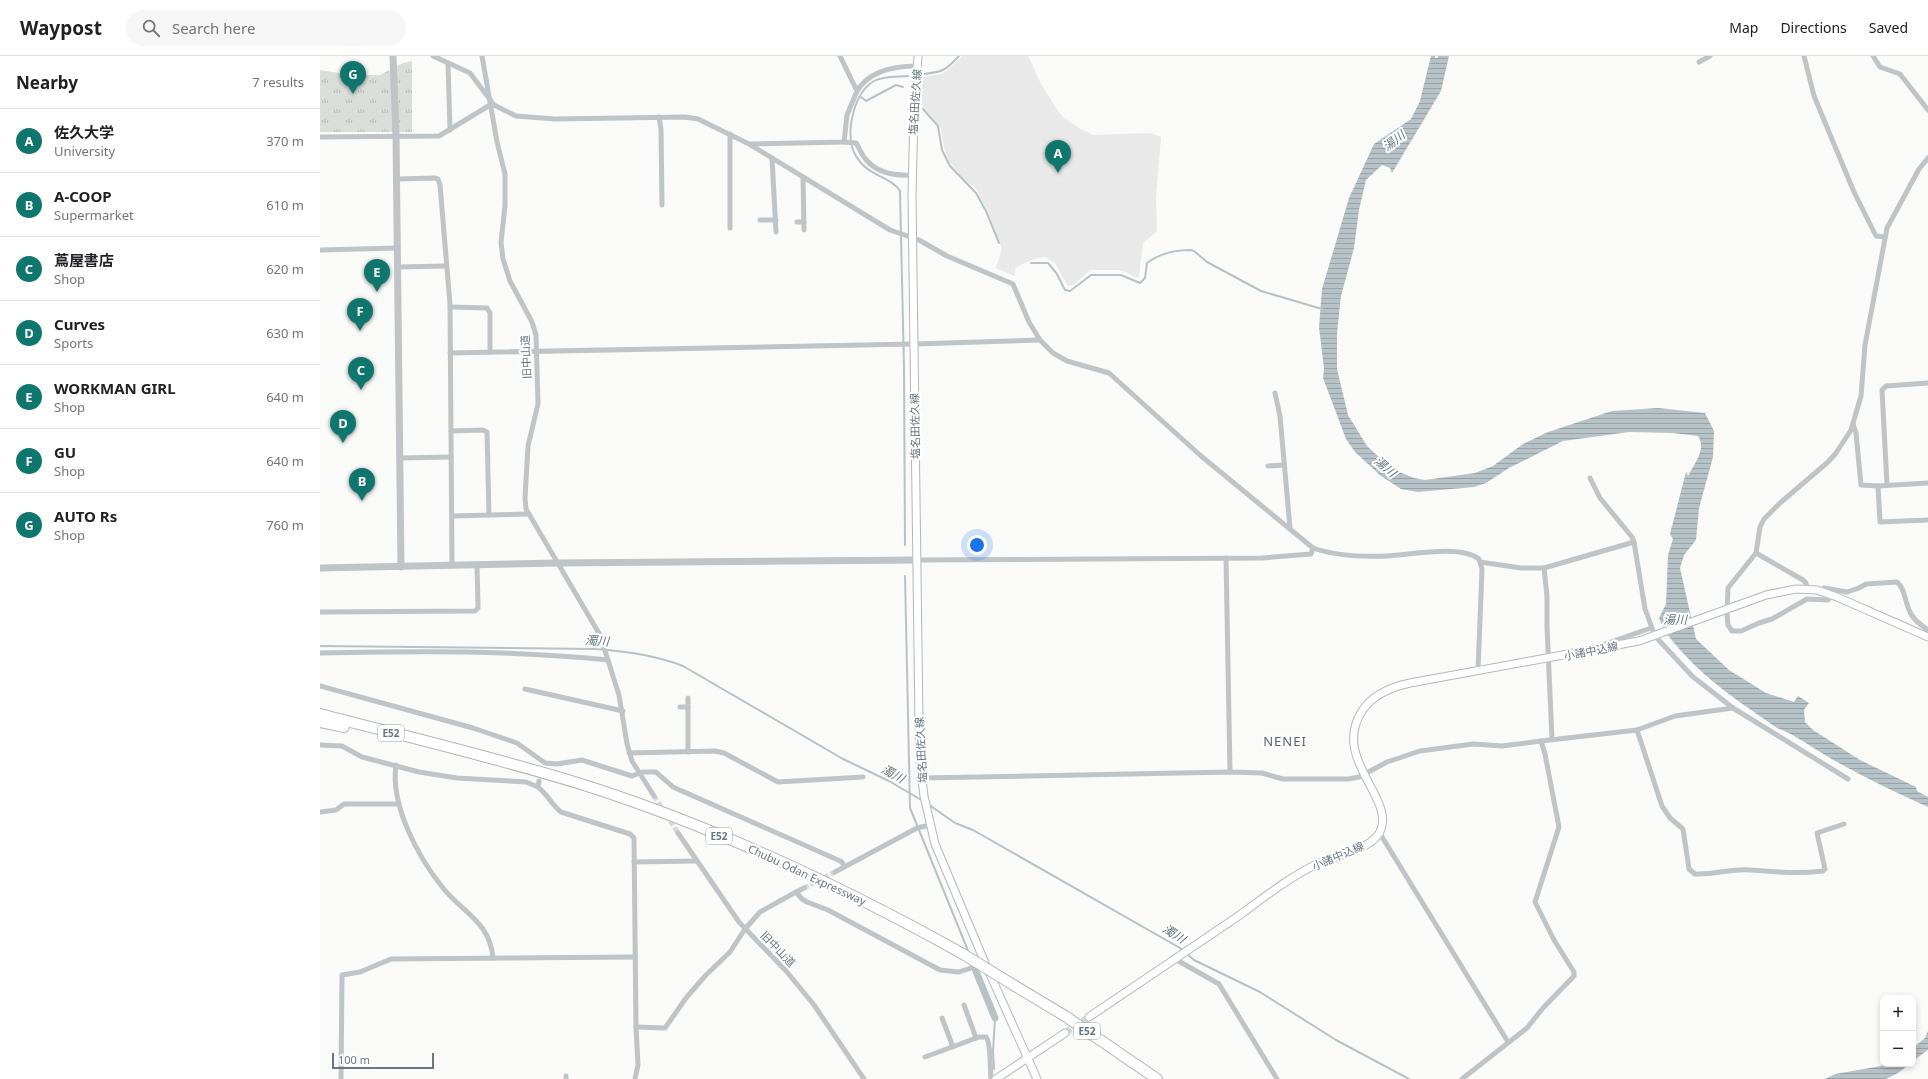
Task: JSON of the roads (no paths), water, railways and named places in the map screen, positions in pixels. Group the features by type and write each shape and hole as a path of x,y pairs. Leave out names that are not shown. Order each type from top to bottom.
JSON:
{"highway":[{"name":"Chubu Odan Expressway","path":"320,714 583,785 658,811 742,845 860,899 963,954 1065,1016 1157,1079"},
{"name":"Chubu Odan Expressway","path":"320,722 461,751"}],"main road":[{"name":"塩名田佐久線","path":"918,56 912,175 905,235 914,344 922,778 927,814 930,824"},
{"path":"1725,610 1780,591 1807,589 1832,595 1928,637"},
{"name":"小諸中込線","path":"1089,1017 1308,868 1367,844 1373,840 1379,832 1383,820 1380,806 1364,775 1355,753 1354,728 1362,710 1373,698 1399,685 1598,650 1656,635 1725,610"},
{"path":"930,824 935,844 985,963 1037,1079"},
{"path":"996,1079 1026,1057 1065,1033"}],"street":[{"path":"393,56 397,179 401,567"},
{"path":"432,56 470,73 489,99 504,111 524,117 555,119 692,117 748,144 863,214 947,256 1013,284 1026,317 1040,340 1060,359 1109,373 1201,456 1313,548 1331,552 1367,556 1453,551 1472,556 1480,562 1521,568 1544,568 1634,542"},
{"name":"旧中山道","path":"482,56 490,105 505,174 505,206 501,242 502,259 510,281 532,322 536,335 538,404 528,451 525,498 528,514 597,628 608,660"},
{"path":"840,56 857,91"},
{"path":"1699,62 1710,56"},
{"path":"1804,56 1814,96 1854,192 1876,236 1885,237"},
{"path":"1873,56 1880,67 1900,74 1928,110"},
{"path":"448,63 450,130"},
{"path":"845,142 847,115 857,91 863,83 875,75 894,68 917,66"},
{"path":"320,137 439,136 490,105"},
{"path":"659,117 661,129 662,205"},
{"path":"730,134 730,228"},
{"path":"748,144 855,142 864,158 877,169 893,175 912,175"},
{"path":"772,158 776,232"},
{"path":"1832,595 1828,600 1806,599 1772,619 1735,632 1732,631 1728,625 1725,610 1727,595 1731,583 1756,553 1760,527 1764,519 1780,503 1828,462 1843,443 1853,424 1861,396 1865,345 1887,228 1919,169 1928,158"},
{"path":"803,177 804,230"},
{"path":"397,179 435,178 439,182 450,307 452,566"},
{"path":"722,192 730,192"},
{"path":"760,220 776,220"},
{"path":"796,222 804,222"},
{"path":"320,250 398,248"},
{"path":"398,266 446,266"},
{"path":"450,307 487,308 490,313 490,352"},
{"path":"450,353 903,345 1040,340"},
{"path":"1887,486 1882,390 1886,386 1928,383"},
{"path":"1275,393 1280,416 1290,528"},
{"path":"1853,424 1856,433 1861,485 1887,486 1928,483"},
{"path":"451,431 483,430 487,432 489,515"},
{"path":"400,458 451,457"},
{"path":"1268,466 1284,465"},
{"path":"1590,478 1600,498 1632,537 1636,549 1641,591 1651,628 1656,635 1692,676 1733,708 1848,779"},
{"path":"1878,486 1880,522 1928,520"},
{"path":"452,516 528,514"},
{"path":"320,568 478,566 558,563 1226,558 1311,554 1313,548"},
{"path":"1756,553 1803,580 1806,583 1807,589"},
{"path":"1226,558 1230,772"},
{"path":"1478,671 1482,570 1480,562"},
{"path":"320,612 475,610 478,608 478,566"},
{"path":"1544,568 1547,596 1548,659 1552,739"},
{"path":"1822,592 1824,588 1827,587 1847,592 1866,584 1897,582 1902,590 1910,613 1920,625 1928,630"},
{"path":"1598,650 1605,644 1651,628"},
{"path":"320,653 502,653 556,655 608,660 623,711 630,753 639,774 654,796"},
{"path":"320,686 517,742 544,765 582,760 632,776 656,772 673,787 838,860 842,862 844,866"},
{"path":"525,689 623,711"},
{"path":"688,698 688,752"},
{"path":"680,707 688,707"},
{"path":"922,778 1230,772 1262,774 1283,779 1348,779 1364,775 1387,762 1420,751 1473,744 1502,746 1552,739 1582,738 1637,730 1675,716 1733,708"},
{"path":"1637,730 1662,806 1670,818 1683,829 1689,869 1695,874 1750,870 1800,874 1823,871 1825,869 1817,833 1844,824"},
{"path":"1462,1079 1527,1028 1542,1008 1574,976 1574,972 1554,940 1535,902 1560,827 1541,741"},
{"path":"320,745 342,746 362,757 419,772 457,778 539,784 556,808 561,812 632,835 634,862 636,1027 638,1065 635,1079"},
{"path":"630,753 715,751 724,753 778,782 863,777"},
{"path":"396,765 394,776 399,804 419,854 443,888 469,912 487,933 492,944 492,958"},
{"path":"320,812 336,810 344,804 399,804"},
{"path":"835,872 919,827 930,824"},
{"path":"1379,832 1508,1042"},
{"name":"旧中山道","path":"678,833 745,929 787,972 814,1005 864,1079"},
{"path":"634,862 696,860"},
{"path":"636,1027 665,1028 686,998 706,974 730,952 745,929 760,912 804,888"},
{"path":"796,892 798,896 807,902 828,910 940,970 959,972 985,963"},
{"path":"341,1079 342,975 360,972 391,959 635,957"},
{"path":"1177,958 1220,984 1277,1079"},
{"path":"964,1005 976,1038"},
{"path":"942,1018 952,1047"},
{"path":"925,1057 976,1038 986,1037 988,1040 991,1079"}],"water":[{"name":"湯川","path":"1431,56 1438,58 1438,56 1449,56 1441,91 1392,173 1390,168 1382,165 1366,180 1359,210 1354,248 1341,296 1337,333 1337,369 1348,415 1367,446 1392,469 1414,478 1425,480 1475,473 1493,466 1523,444 1548,432 1612,411 1658,408 1705,413 1714,431 1713,457 1699,508 1696,540 1684,555 1680,568 1696,639 1729,670 1766,693 1794,702 1798,696 1809,703 1804,710 1805,722 1813,730 1860,760 1916,787 1917,791 1928,797 1928,807 1854,771 1777,728 1728,693 1705,674 1683,653 1666,632 1659,618 1666,604 1668,555 1673,539 1670,534 1686,472 1688,476 1699,456 1701,446 1698,436 1673,433 1629,432 1563,441 1509,468 1486,483 1474,487 1418,492 1401,489 1381,476 1355,452 1346,439 1323,378 1324,369 1319,327 1322,289 1349,198 1374,144 1411,119 1420,101"},
{"path":"1928,1031 1928,1050 1916,1059 1916,1046 1925,1038"},
{"path":"1880,1066 1906,1067 1886,1079 1825,1079 1835,1074"}],"waterway":[{"path":"924,74 944,70 959,56"},
{"path":"905,545 904,368 900,191 893,183 867,169 859,161 852,147 851,129 857,101 867,86 882,78 908,76"},
{"path":"861,97 866,101 896,85 903,87"},
{"path":"923,109 938,126 942,150 950,166 976,193 986,211 999,243"},
{"path":"1031,263 1048,263 1057,274 1065,290 1070,291 1091,275 1121,275 1140,283 1145,278 1147,263 1167,253 1190,250 1194,251 1207,262 1261,291 1322,309"},
{"path":"905,576 910,808 969,953"},
{"name":"濁川","path":"320,646 595,649 629,652 651,656 683,666 843,759 889,781 923,801"},
{"name":"濁川","path":"928,804 955,823 973,830 1180,948 1194,960 1260,992 1336,1040 1409,1079"},
{"path":"975,969 995,1018"},
{"path":"994,1069 993,1051 995,1018"}],"tunnel":[{"path":"654,796 678,833"},
{"path":"804,888 835,872"},
{"path":"1065,1033 1089,1017"}],"place":[{"name":"AUTO Rs","path":"353,94"},
{"name":"佐久大学","path":"1058,173"},
{"name":"WORKMAN GIRL","path":"377,292"},
{"name":"GU","path":"360,331"},
{"name":"蔦屋書店","path":"361,390"},
{"name":"Curves","path":"343,443"},
{"name":"A-COOP","path":"362,501"}],"district":[{"name":"NENEI","path":"1285,741"}]}
